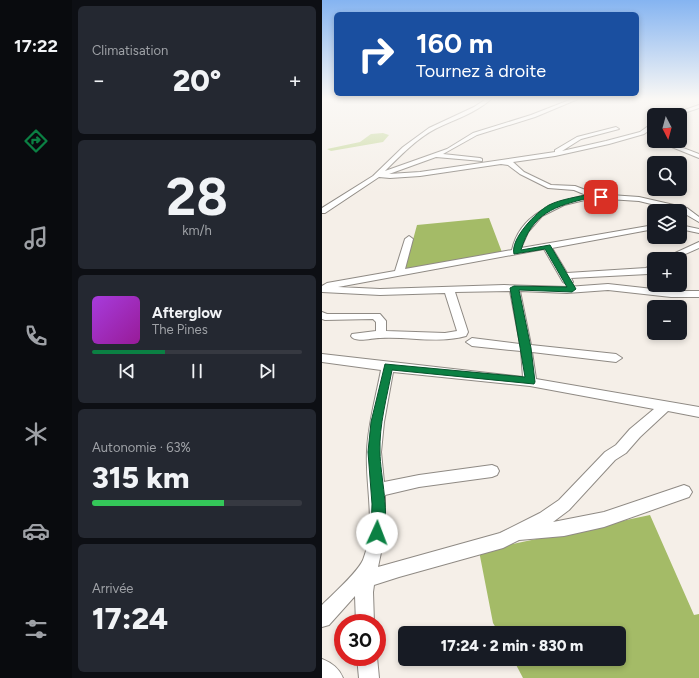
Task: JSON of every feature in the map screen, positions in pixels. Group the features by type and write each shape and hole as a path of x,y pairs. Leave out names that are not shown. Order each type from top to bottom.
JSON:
{"street":[{"path":"322,211 378,175 405,148 430,131"},
{"path":"378,175 449,150 475,134 486,131"},
{"path":"551,154 572,141 594,133 607,131"},
{"path":"378,175 390,176 420,174 551,154 607,143 642,133 645,131"},
{"path":"594,133 623,138"},
{"path":"631,136 647,137"},
{"path":"678,148 699,156"},
{"path":"435,155 466,160 499,161 510,163 522,173 550,187 575,188 591,196"},
{"path":"516,253 521,238 528,225 546,210 591,196 639,199 684,210 699,220"},
{"path":"687,221 699,220"},
{"path":"322,288 647,228"},
{"path":"687,228 699,231"},
{"path":"399,274 409,239"},
{"path":"682,252 699,245"},
{"path":"548,247 572,289"},
{"path":"564,276 647,271"},
{"path":"619,273 632,290"},
{"path":"322,288 339,291 514,288 572,289 604,287 671,294 699,294"},
{"path":"514,288 526,348 530,382"},
{"path":"356,336 381,334 445,336 462,334 463,332 449,290"},
{"path":"322,299 326,295 339,291"},
{"path":"322,315 376,316 381,321 381,334"},
{"path":"472,342 616,358"},
{"path":"322,358 388,367 530,382 699,412"},
{"path":"365,614 364,592 377,533 378,504 374,452 377,422 388,367"},
{"path":"322,618 369,571 399,568 503,540 520,533 546,518 564,504 610,456 621,449 634,433 665,406"},
{"path":"376,490 419,481 492,471"},
{"path":"520,533 590,525 640,510 684,492"},
{"path":"368,666 369,678"},
{"path":"322,669 333,678"}],"green space":[{"path":"383,133 389,135 383,142 331,151 327,149 360,142 371,134"},
{"path":"489,218 503,255 404,273 417,225"},
{"path":"650,515 694,615 699,614 699,678 523,678 517,666 626,666 626,626 495,626 479,551"}],"route":[{"path":"377,533 378,504 375,485 374,452 377,422 388,367 530,382 526,348 514,288 572,289 548,247 516,253 521,238 528,225 551,207 591,196 601,197"}]}
